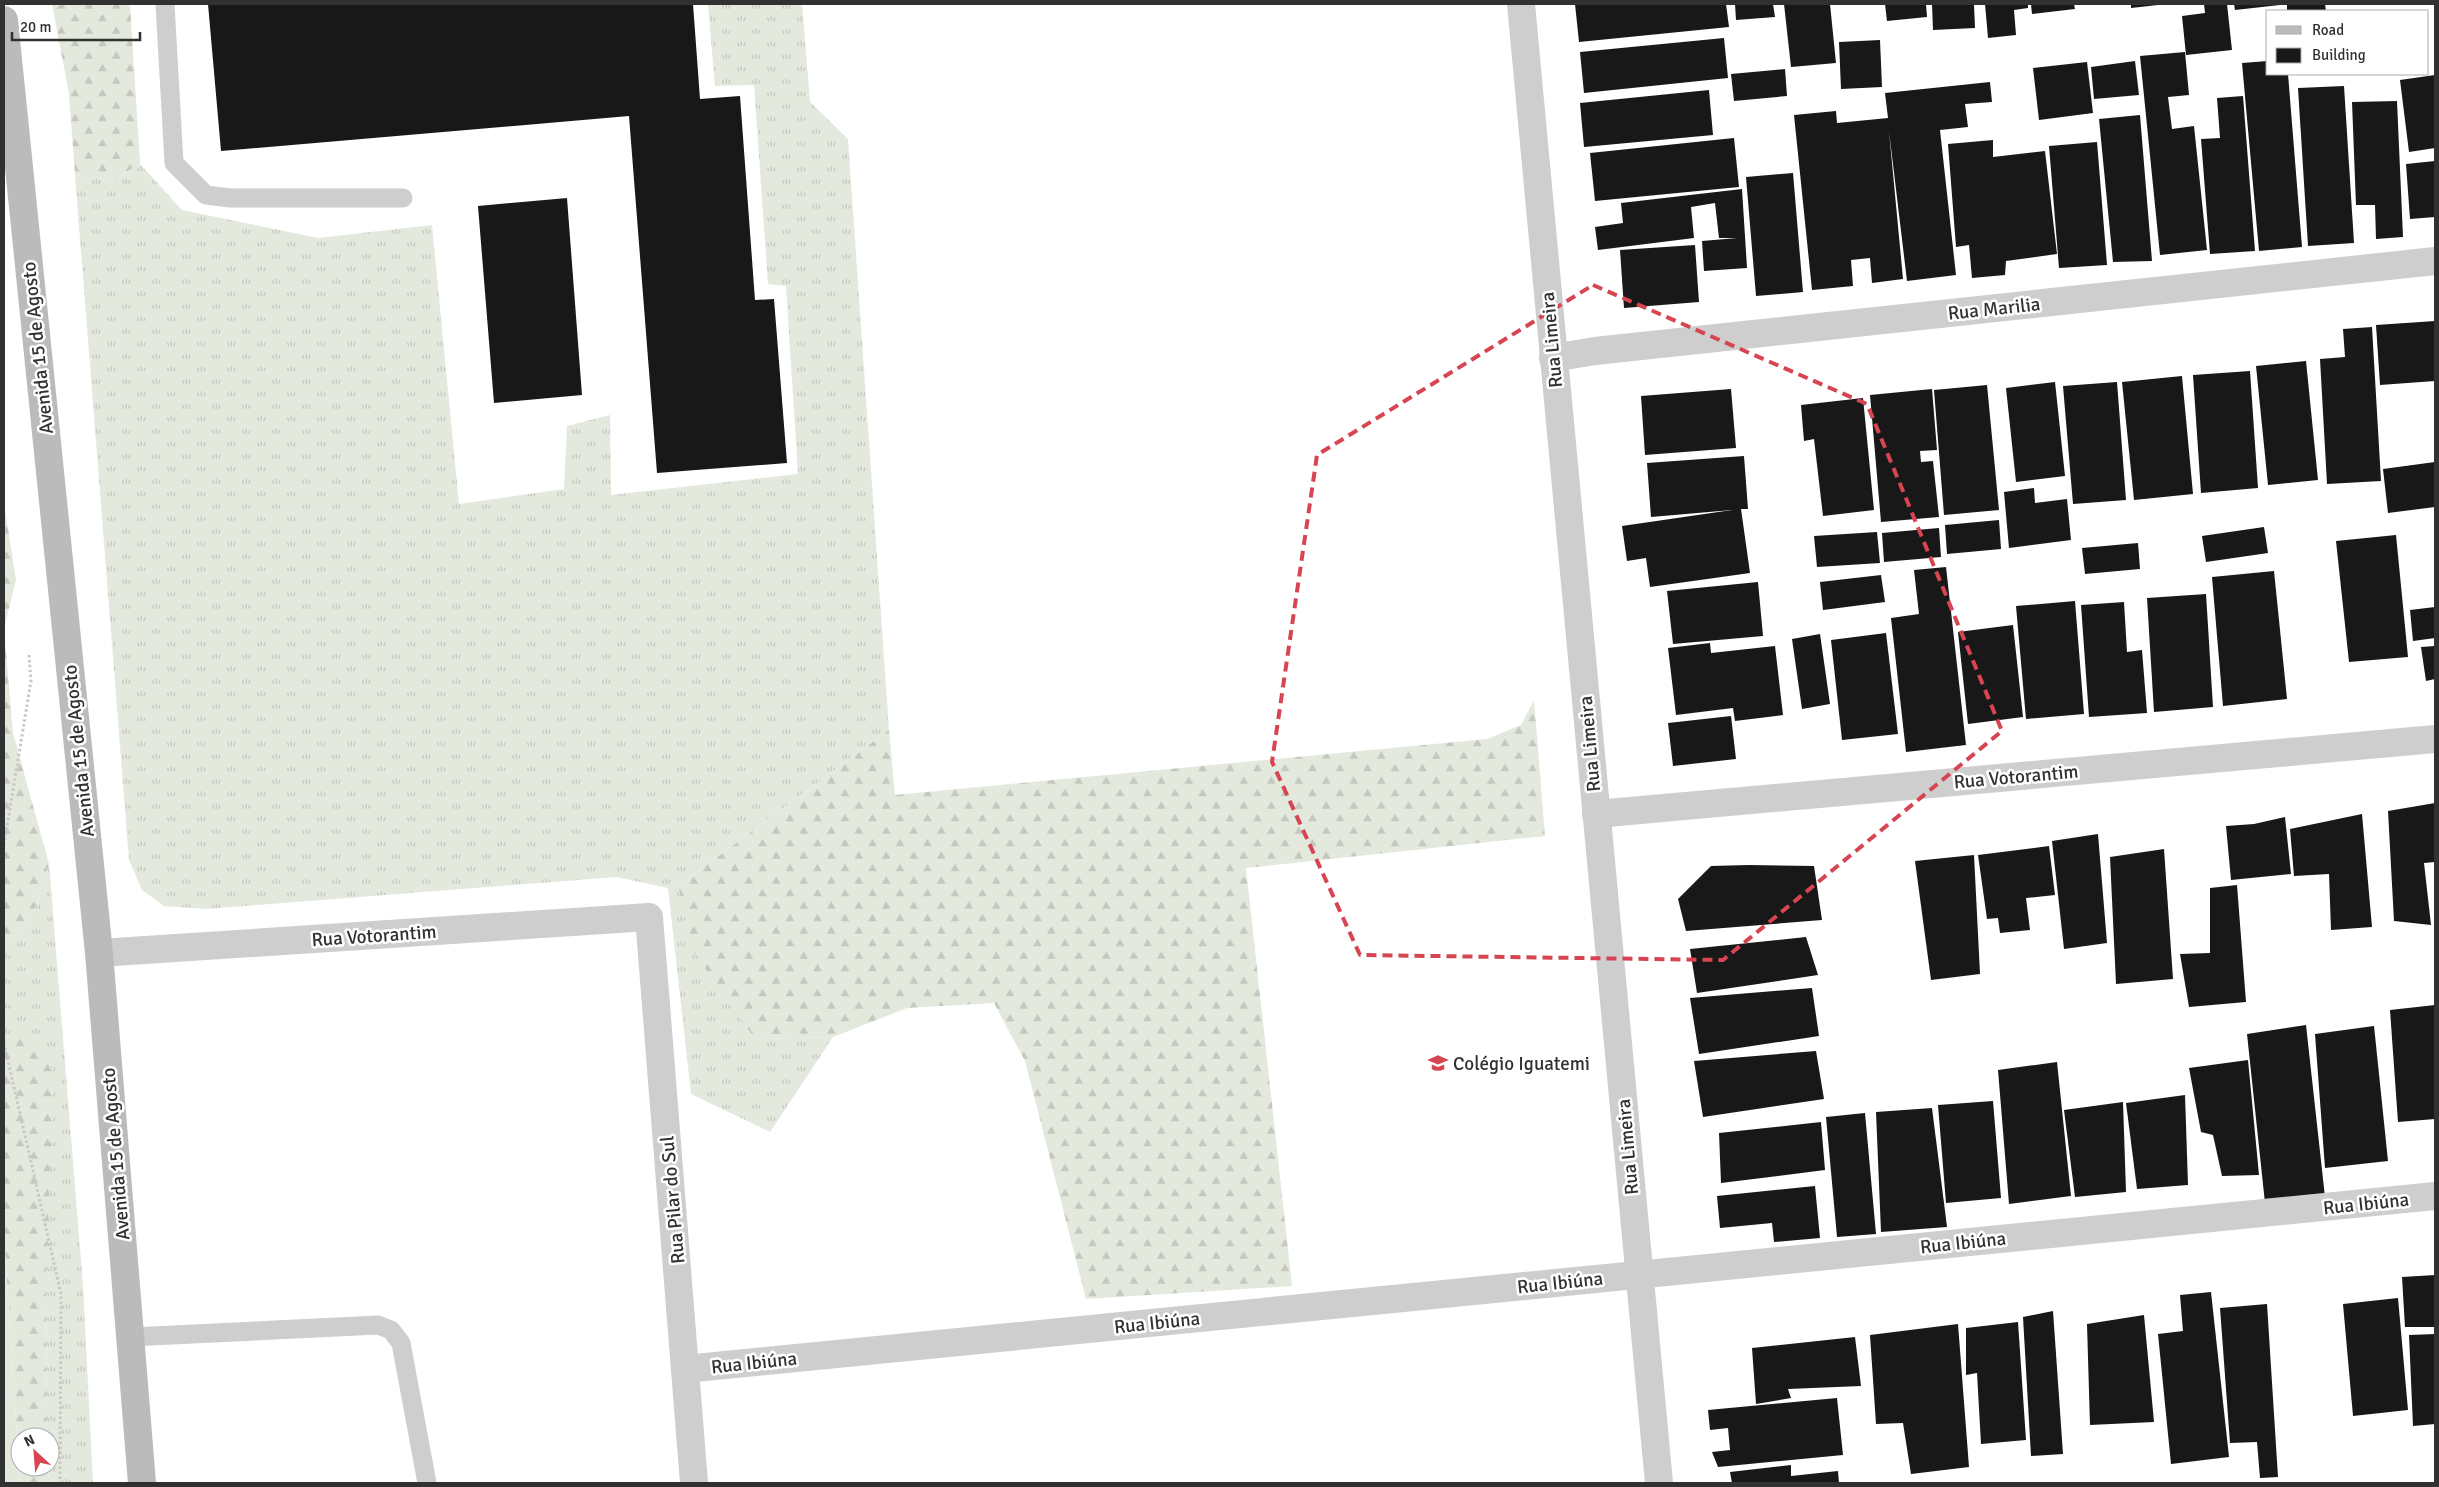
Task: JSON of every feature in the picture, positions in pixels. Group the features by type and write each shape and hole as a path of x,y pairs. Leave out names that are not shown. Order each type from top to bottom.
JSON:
{"main road":[{"name":"Avenida 15 de Agosto","path":"4,20 99,953 142,1483"}],"street":[{"name":"Rua Limeira","path":"1521,4 1552,358 1659,1483"},
{"name":"Rua Marilia","path":"1552,358 1605,350 2435,261"},
{"name":"Rua Votorantim","path":"1596,814 2435,739"},
{"name":"Rua Votorantim","path":"99,953 648,917"},
{"name":"Rua Pilar do Sul","path":"648,917 694,1483"},
{"name":"Rua Ibiúna","path":"685,1369 2435,1196"}],"lane":[{"path":"165,4 174,163 206,195 230,198 403,198"},
{"path":"130,1337 378,1325 391,1330 401,1343 427,1483"}],"path":[{"path":"4,845 31,681 29,652"},
{"path":"4,1043 61,1294 60,1483"}],"highlighted area":[{"path":"1593,285 1867,404 2002,731 1723,960 1360,955 1272,762 1317,455"}],"green space":[{"path":"52,4 130,4 140,164 112,180 75,175 69,94"},
{"path":"708,4 802,4 810,102 848,139 889,730 678,886 755,1039 833,1037 770,1132 691,1094 668,888 617,877 206,909 164,906 142,890 129,860 75,175 112,180 140,164 182,210 318,238 432,225 459,504 564,489 567,426 610,415 611,495 798,474 786,286 768,284 754,85 715,86"},
{"path":"4,503 16,580 4,629"},
{"path":"4,629 13,733 49,864 37,903 17,938 4,940"},
{"path":"1534,700 1545,836 1246,868 1292,1286 1086,1299 1025,1061 994,1003 907,1008 833,1037 755,1039 694,953 678,886 889,730 895,795 1487,739 1521,725"},
{"path":"49,864 83,1286 93,1483 48,1483 48,1477 60,1477 60,1427 47,1427 46,1279 40,1040 4,1038 4,940 17,938 37,903"},
{"path":"4,1038 40,1039 54,1074 46,1279 47,1427 16,1427 4,1235"},
{"path":"4,1235 16,1427 10,1427 10,1477 20,1477 20,1483 4,1483"},
{"path":"20,1477 48,1477 48,1483 20,1483"}],"building":[{"path":"208,4 693,4 700,99 740,96 755,300 774,299 787,463 657,473 629,116 221,151"},
{"path":"1575,4 1726,4 1729,27 1579,42"},
{"path":"1735,4 1773,4 1775,17 1736,20"},
{"path":"1784,4 1830,4 1836,63 1791,67"},
{"path":"1885,4 1926,4 1927,17 1887,21"},
{"path":"1932,4 1974,4 1975,28 1933,30"},
{"path":"1985,4 2028,4 2028,8 2014,10 2016,35 1988,38"},
{"path":"2031,4 2074,4 2075,9 2032,14"},
{"path":"2131,4 2158,4 2158,5 2131,8"},
{"path":"2204,4 2227,4 2232,50 2186,55 2182,16 2205,13"},
{"path":"2234,4 2280,4 2280,5 2235,10"},
{"path":"2287,4 2325,4 2326,10 2287,10"},
{"path":"1724,38 1728,78 1584,93 1580,52"},
{"path":"1880,40 1882,87 1841,89 1839,42"},
{"path":"2185,52 2189,95 2168,97 2172,129 2194,126 2207,250 2160,255 2140,56"},
{"path":"2135,61 2139,95 2094,99 2091,67"},
{"path":"2266,61 2266,75 2288,75 2302,247 2259,251 2242,63"},
{"path":"2087,62 2093,113 2039,120 2033,68"},
{"path":"1785,69 1787,96 1734,101 1731,74"},
{"path":"2435,75 2435,148 2409,152 2400,80"},
{"path":"1990,82 1992,102 1965,104 1968,127 1940,130 1956,275 1907,281 1889,131 1903,279 1872,283 1870,258 1851,260 1853,286 1812,290 1794,115 1836,111 1837,123 1888,118 1885,93"},
{"path":"2344,86 2354,243 2308,246 2298,88"},
{"path":"1709,90 1713,135 1584,147 1580,103"},
{"path":"2243,96 2255,251 2210,254 2201,139 2220,138 2217,98"},
{"path":"2397,101 2403,237 2376,239 2375,205 2356,205 2352,102"},
{"path":"2140,115 2152,261 2113,262 2099,119"},
{"path":"1734,138 1739,187 1595,201 1590,153"},
{"path":"1993,140 1993,157 2045,151 2057,254 2006,261 2005,275 1972,278 1969,245 1956,247 1948,144"},
{"path":"2097,142 2107,265 2059,268 2049,146"},
{"path":"2435,161 2435,217 2410,219 2406,164"},
{"path":"1793,173 1803,292 1756,296 1746,177"},
{"path":"1742,189 1747,268 1704,271 1702,241 1737,238 1719,238 1715,203 1691,207 1694,238 1598,250 1595,227 1623,223 1621,203"},
{"path":"567,198 582,395 494,403 478,206"},
{"path":"1695,245 1699,302 1624,308 1620,250"},
{"path":"2435,321 2435,381 2380,385 2376,325"},
{"path":"2372,327 2381,481 2327,484 2320,359 2345,357 2343,329"},
{"path":"2306,361 2318,480 2268,485 2256,366"},
{"path":"2250,371 2258,488 2201,493 2193,375"},
{"path":"2182,376 2193,494 2134,500 2122,382"},
{"path":"2055,382 2065,476 2016,482 2006,388"},
{"path":"2117,382 2126,500 2073,504 2063,386"},
{"path":"1987,385 1999,510 1944,515 1934,390"},
{"path":"1731,389 1736,448 1645,455 1641,396"},
{"path":"1932,389 1937,450 1920,451 1921,462 1933,461 1939,517 1881,522 1870,395"},
{"path":"1863,398 1874,510 1823,516 1814,439 1804,441 1801,405"},
{"path":"1744,456 1748,509 1741,509 1750,573 1650,587 1646,558 1627,561 1622,526 1732,510 1651,517 1647,463"},
{"path":"2435,462 2435,507 2388,513 2383,469"},
{"path":"2034,488 2035,503 2067,499 2071,540 2009,548 2004,492"},
{"path":"1999,520 2001,549 1947,554 1945,525"},
{"path":"2264,527 2268,553 2206,562 2202,536"},
{"path":"1939,528 1941,557 1884,562 1882,533"},
{"path":"1877,532 1880,563 1817,567 1814,536"},
{"path":"2396,535 2408,657 2349,662 2336,541"},
{"path":"2138,543 2140,569 2085,574 2082,548"},
{"path":"1946,567 1966,745 1906,752 1891,618 1919,614 1914,570"},
{"path":"2274,571 2287,699 2223,706 2212,577"},
{"path":"1881,575 1885,602 1823,610 1820,582"},
{"path":"1758,582 1763,636 1673,644 1667,591"},
{"path":"2206,594 2213,707 2154,712 2147,598"},
{"path":"2075,601 2084,714 2026,719 2016,606"},
{"path":"2124,602 2127,652 2142,650 2147,713 2089,717 2081,605"},
{"path":"2435,607 2435,638 2413,641 2410,610"},
{"path":"2013,625 2023,717 1968,724 1958,632"},
{"path":"1886,633 1898,734 1842,740 1831,640"},
{"path":"1820,634 1830,704 1802,709 1792,639"},
{"path":"1710,643 1711,653 1775,646 1783,715 1735,721 1733,708 1676,715 1668,648"},
{"path":"2435,646 2435,679 2426,681 2421,647"},
{"path":"1731,716 1736,759 1673,766 1668,723"},
{"path":"2435,803 2435,862 2424,863 2431,925 2394,921 2388,811"},
{"path":"2362,814 2372,927 2331,930 2329,874 2294,876 2290,829"},
{"path":"2285,817 2291,874 2231,880 2226,826 2254,824"},
{"path":"2098,834 2107,943 2064,949 2052,841"},
{"path":"2049,846 2055,895 2026,898 2030,930 2000,933 1998,918 1987,919 1978,855"},
{"path":"2164,849 2173,979 2116,984 2110,857"},
{"path":"1974,855 1980,974 1931,980 1915,861"},
{"path":"1711,866 1814,866 1822,920 1686,931 1678,899"},
{"path":"2237,885 2246,1002 2189,1007 2180,954 2210,953 2210,888"},
{"path":"1806,937 1818,975 1697,993 1690,949"},
{"path":"1812,988 1819,1036 1699,1054 1690,998"},
{"path":"2435,1005 2435,1119 2398,1122 2390,1010"},
{"path":"2306,1025 2325,1197 2265,1203 2247,1034"},
{"path":"2374,1026 2388,1161 2325,1168 2315,1034"},
{"path":"1816,1051 1824,1099 1703,1117 1694,1061"},
{"path":"2248,1060 2259,1175 2222,1176 2213,1135 2201,1132 2189,1068"},
{"path":"2057,1062 2071,1196 2009,1204 1998,1070"},
{"path":"2185,1095 2188,1185 2137,1189 2126,1103"},
{"path":"1993,1101 2001,1198 1946,1203 1938,1105"},
{"path":"2123,1102 2126,1192 2075,1197 2064,1110"},
{"path":"1932,1108 1947,1227 1881,1232 1876,1112"},
{"path":"1865,1113 1876,1234 1837,1237 1826,1117"},
{"path":"1821,1122 1825,1170 1721,1183 1719,1133"},
{"path":"1815,1186 1820,1238 1774,1242 1772,1223 1720,1228 1717,1196"},
{"path":"2435,1275 2435,1327 2405,1327 2402,1277"},
{"path":"2211,1292 2229,1457 2171,1464 2158,1334 2183,1331 2180,1295"},
{"path":"2398,1298 2408,1410 2353,1416 2343,1304"},
{"path":"2267,1304 2278,1477 2260,1478 2257,1442 2230,1443 2220,1308"},
{"path":"2053,1311 2063,1454 2031,1456 2023,1317"},
{"path":"2144,1315 2154,1422 2090,1425 2087,1324"},
{"path":"2018,1322 2026,1440 1981,1444 1977,1373 1966,1375 1966,1328"},
{"path":"1958,1324 1969,1467 1911,1474 1903,1423 1876,1424 1870,1335"},
{"path":"2435,1334 2435,1424 2413,1426 2409,1335"},
{"path":"1855,1337 1861,1386 1788,1389 1791,1398 1756,1404 1752,1348"},
{"path":"1837,1398 1843,1455 1718,1467 1712,1452 1730,1450 1728,1428 1710,1430 1708,1410"},
{"path":"1791,1465 1791,1476 1838,1471 1839,1483 1732,1483 1730,1472"}],"place":[{"name":"Colégio Iguatemi","path":"1438,1063"}]}
